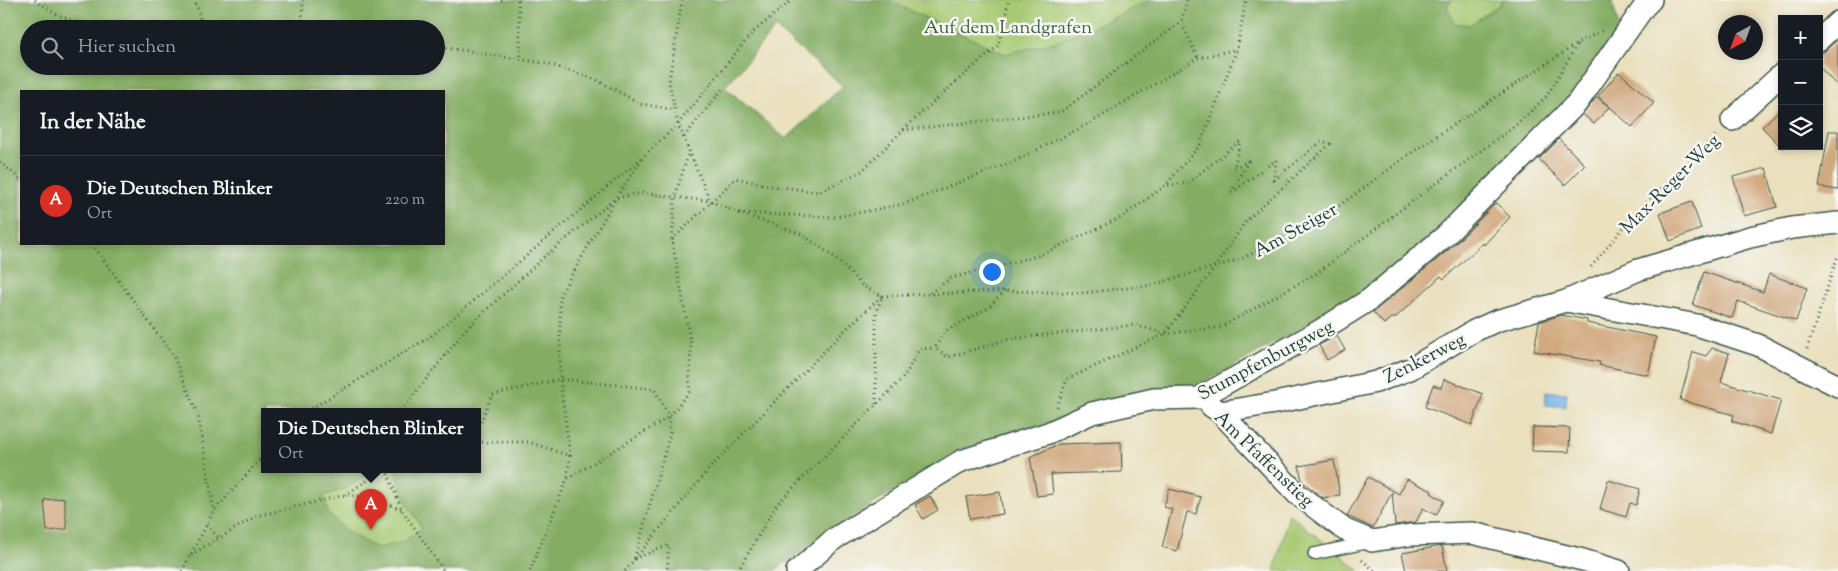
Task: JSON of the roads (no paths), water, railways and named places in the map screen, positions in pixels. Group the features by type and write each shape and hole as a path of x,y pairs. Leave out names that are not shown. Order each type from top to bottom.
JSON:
{"street":[{"name":"Stumpfenburgweg","path":"797,571 834,539 961,461 1048,433 1092,413 1154,399 1198,398 1321,330 1369,300 1446,236 1577,103 1648,4"},
{"path":"1823,36 1838,22"},
{"name":"Max-Reger-Weg","path":"1732,120 1778,78"},
{"name":"Zenkerweg","path":"1220,412 1275,403 1376,382 1410,369 1496,321 1566,301 1638,270 1741,240 1792,228 1838,223"},
{"name":"Zenkerweg","path":"1566,301 1697,325 1758,345 1838,386"},
{"name":"Am Pfaffenstieg","path":"1198,398 1220,412 1297,494 1345,530 1372,542"},
{"path":"1372,542 1410,535 1472,533 1583,560 1619,571"}],"lane":[{"path":"1314,554 1372,542"}],"water":[{"path":"1546,391 1567,393 1566,407 1545,405"}],"place":[{"name":"Die Deutschen Blinker","path":"371,530"}],"park label":[{"name":"Auf dem Landgrafen","path":"1008,26"}]}
